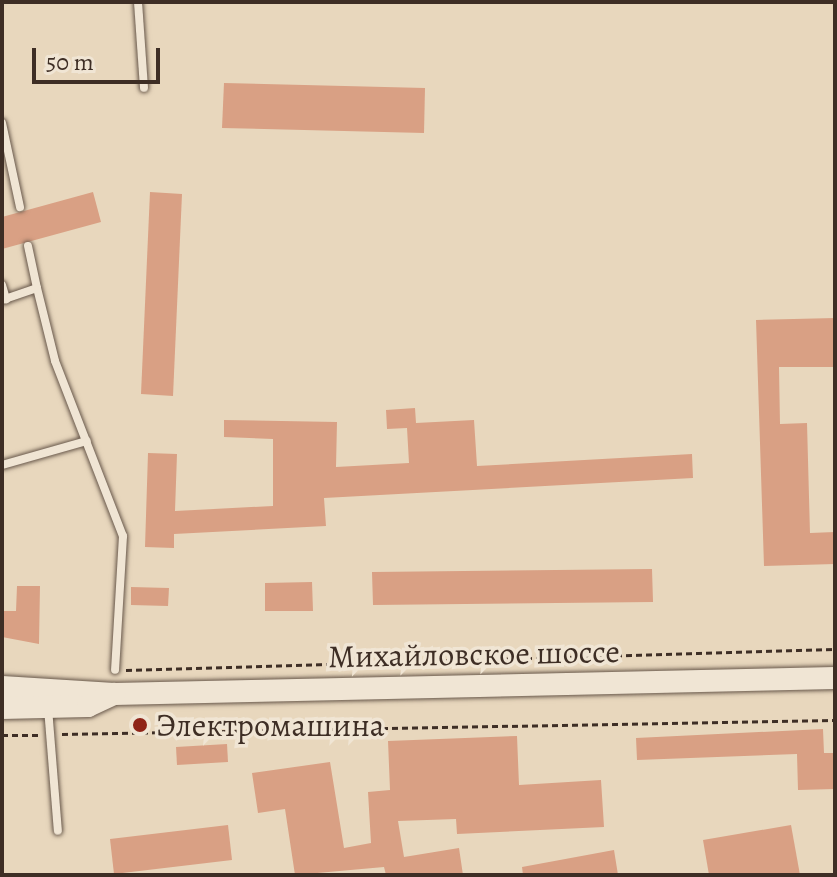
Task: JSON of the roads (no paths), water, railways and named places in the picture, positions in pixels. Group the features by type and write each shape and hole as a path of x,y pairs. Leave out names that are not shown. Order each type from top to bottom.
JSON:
{"main road":[{"name":"Михайловское шоссе","path":"2,687 114,694 835,678"},
{"name":"Михайловское шоссе","path":"2,708 88,706 114,694"}],"lane":[{"path":"138,2 144,88"},
{"path":"2,123 20,207"},
{"path":"28,246 55,361 123,536 115,670"},
{"path":"2,285 4,299 37,288"},
{"path":"2,465 87,441"},
{"path":"48,707 58,831"}],"place":[{"name":"Электромашина","path":"140,725"}]}
